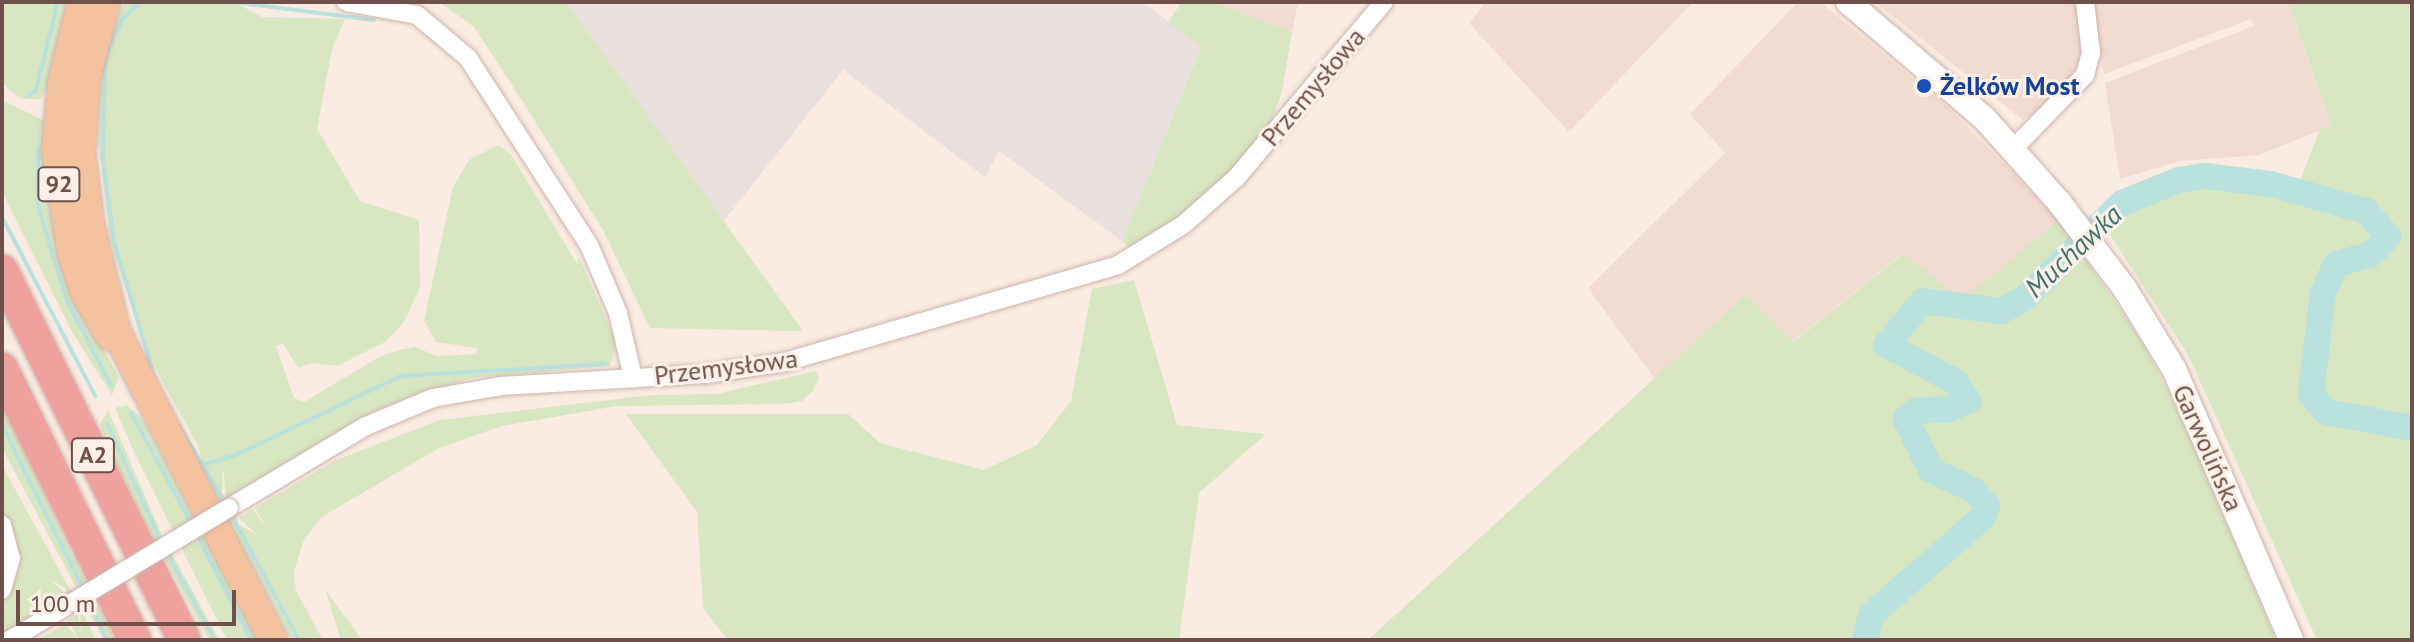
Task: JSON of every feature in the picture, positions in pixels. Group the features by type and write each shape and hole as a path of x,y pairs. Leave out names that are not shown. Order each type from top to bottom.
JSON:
{"highway":[{"name":"A2","path":"2,271 184,640"},
{"name":"A2","path":"2,369 135,640"}],"main road":[{"name":"92","path":"82,2 62,83 56,151 64,226 84,291 124,354 273,640"},
{"name":"92","path":"106,2 86,78 81,154 90,225 124,354"},
{"name":"Garwolińska","path":"1848,2 1955,90 2013,149 2108,265 2174,369 2291,640"}],"street":[{"path":"346,2 417,15 468,58 589,245 618,313 633,378"},
{"name":"Przemysłowa","path":"10,640 366,426 433,398 501,386 736,370 837,350 1118,265 1183,225 1237,177 1384,2"},
{"path":"2013,149 2089,67 2085,2"},
{"path":"2,525 11,558 2,590"}],"shaded area":[{"path":"566,2 1142,2 1201,46 1122,241 999,151 985,177 843,70 722,223"},
{"path":"1213,2 1298,2 1292,32"},
{"path":"1486,2 1693,2 1569,132 1469,23"},
{"path":"1798,2 1820,2 1949,108 2059,220 1963,301 1902,254 1792,342 1746,295 1655,379 1588,288 1725,153 1690,114"},
{"path":"1875,2 2078,2 2084,42 2077,66 2057,96 2023,120"},
{"path":"2092,2 2298,2 2289,6 2331,126 2259,155 2180,161 2120,179 2105,83 2254,26 2251,19 2104,74"}],"green space":[{"path":"2,2 70,2 50,87 40,99 21,99 4,85"},
{"path":"125,2 234,2 262,17 345,19 332,49 317,129 360,201 419,220 420,287 404,322 385,342 337,366 312,363 298,368 283,343 276,346 294,398 304,402 381,356 403,349 416,347 436,356 476,354 477,348 436,342 424,321 453,187 469,160 499,145 512,156 577,264 579,257 617,344 610,366 472,378 380,408 226,498 223,467 222,495 236,523 257,535 239,518 253,509 268,531 255,508 336,460 440,420 651,395 717,394 816,371 819,377 813,391 802,401 782,404 617,406 502,426 439,448 320,518 303,542 294,572 296,591 323,640 291,640 207,481 198,446 146,351 110,241 98,140 102,47"},
{"path":"439,2 566,2 803,331 650,328 603,230 521,99 474,27"},
{"path":"1182,2 1213,2 1292,32 1282,91 1272,121 1240,164 1182,215 1129,247 1122,241 1201,47 1168,22"},
{"path":"2298,2 2412,2 2412,640 2317,640 2188,355 2110,235 2102,231 2146,200 2190,186 2261,189 2293,198 2320,130 2331,125 2289,5"},
{"path":"2,100 43,120 78,303 119,377 112,395 72,332 2,191"},
{"path":"2059,220 2143,343 2182,418 2276,640 1368,640 1746,295 1793,342 1903,254 1963,300"},
{"path":"1134,280 1177,425 1266,434 1199,493 1179,640 728,640 703,608 697,512 626,414 848,414 880,443 984,470 1037,445 1071,401 1092,289"},
{"path":"127,405 143,419 258,640 227,640 115,408"},
{"path":"2,406 115,640 104,640 2,448"},
{"path":"108,410 161,533 219,640 209,640 147,526 104,437 100,424"},
{"path":"2,465 96,640 38,640 65,624 78,638 68,620 78,614 82,636 80,613 69,591 49,579 68,595 2,636 2,603 15,581 19,556 2,508"},
{"path":"325,589 343,614 362,640 341,640"}],"waterway":[{"path":"29,96 36,90 58,2"},
{"path":"141,2 122,19 105,58 103,159 114,241 155,379"},
{"path":"232,2 374,20"},
{"path":"38,147 38,205 54,260 67,301 111,385"},
{"name":"Muchawka","path":"1865,640 1871,615 1983,517 1987,506 1973,490 1931,470 1906,419 1915,411 1948,409 1968,401 1956,382 1886,345 1923,301 2001,311 2025,298 2122,203 2179,180 2205,176 2270,184 2366,211 2388,236 2372,254 2336,264 2323,293 2311,394 2326,412 2412,428"},
{"path":"2,217 95,396"},
{"path":"205,464 236,455 401,376 606,364"},
{"path":"131,413 191,523"},
{"path":"107,424 162,543"},
{"path":"2,425 84,591"},
{"path":"179,426 226,504"},
{"path":"230,512 299,640"},
{"path":"197,535 251,640"},
{"path":"166,551 215,640"},
{"path":"88,599 107,640"}],"place":[{"name":"Żelków Most","path":"1924,86"}]}
